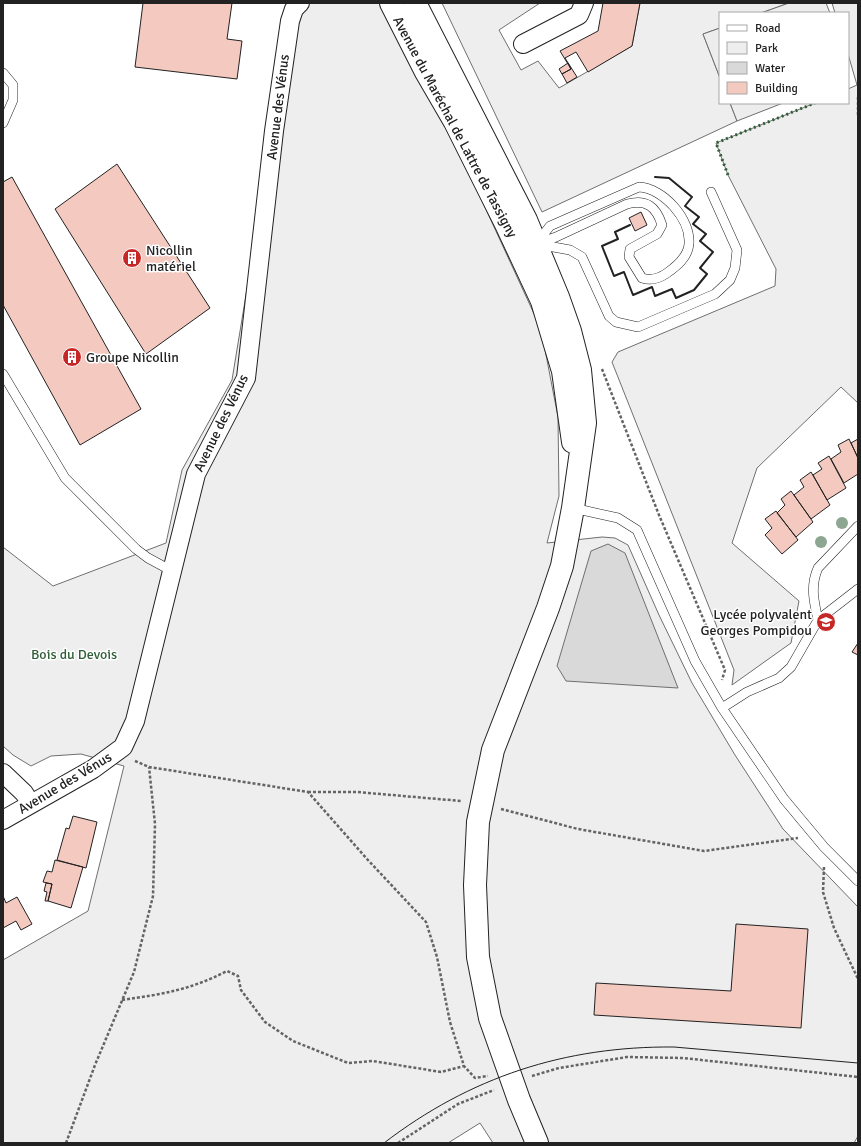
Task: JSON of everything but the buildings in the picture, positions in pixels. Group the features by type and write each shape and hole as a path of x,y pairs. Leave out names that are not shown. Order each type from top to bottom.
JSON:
{"street":[{"name":"Avenue des Vénus","path":"3,820 93,769 123,747 135,721 196,474 246,378 274,131 290,21 294,9 300,3"},
{"name":"Avenue du Maréchal de Lattre de Tassigny","path":"415,3 498,164 528,247"},
{"path":"524,44 579,15 584,3"},
{"name":"Avenue du Maréchal de Lattre de Tassigny","path":"390,4 426,72 528,247 570,331 580,370 585,423 573,508 562,566 548,608 493,750 478,822 475,885 478,957 490,1018 537,1143"},
{"path":"3,773 24,793 31,804"}],"lane":[{"path":"3,73 13,85 14,100 3,123"},
{"path":"639,186 648,187 670,202 681,217 688,232 690,244 686,256 676,267 662,277 648,280 642,278 629,258 630,249 657,234 662,225 658,214 653,208 637,202 627,204 556,237 528,247 550,226 639,186"},
{"path":"528,247 570,250 582,257 609,316 616,322 638,327 716,294 730,280 735,268 737,250 711,192"},
{"path":"3,374 65,478 136,549 148,558 172,571"},
{"path":"573,508 618,518 633,526 637,530 695,661 722,708 784,799 824,847 858,881"},
{"path":"818,620 812,597 814,577 818,568 858,526"},
{"path":"722,708 748,692 779,678 791,667 818,620 858,589"}],"path":[{"path":"858,97 858,117"},
{"path":"129,758 149,767 308,792 357,792 452,799 482,804 578,829 704,851 799,838 824,847 823,892 834,928 858,979"},
{"path":"66,1143 94,1064 134,972 153,896 155,824 149,767"},
{"path":"308,792 367,859 426,922 437,957 450,1022 464,1066 475,1078 489,1076"},
{"path":"122,1000 167,994 201,984 227,972 238,976 240,990 265,1022 293,1041 348,1063 373,1061 441,1072 464,1066"},
{"path":"398,1143 458,1104 501,1087 505,1096 527,1088 527,1078 559,1068 627,1057 683,1058 858,1077"}],"green space":[{"name":"Bois du Devois","path":"294,3 391,3 541,329 558,417 559,496 547,543 602,537 615,538 628,545 659,615 692,683 735,755 783,829 858,907 858,1136 854,1143 493,1143 480,1123 448,1143 3,1143 3,960 88,911 124,766 81,754 51,756 31,766 13,755 3,746 3,547 53,586 166,543 182,470 232,380"},
{"path":"442,3 540,3 499,30 521,70 538,61 559,88 632,46 640,3 789,3 764,12 719,12 719,28 703,34 719,75 719,104 730,104 737,121 542,212"},
{"path":"832,3 858,3 858,403 841,387 757,468 732,543 799,601 791,643 732,685 734,670 612,362 618,352 775,286 776,269 728,175 716,143 813,104 849,104 849,89 857,85 849,57 849,12 835,12"}],"shaded area":[{"path":"789,3 826,3 830,12 764,12"},
{"path":"719,28 719,75 703,34"},
{"path":"730,104 780,104 737,121"}],"water":[{"path":"608,544 625,553 678,688 566,681 557,666 591,551"}],"tram line":[{"path":"384,1143 417,1120 450,1100 485,1083 520,1070 595,1052 634,1048 674,1047 858,1063"}],"hedge":[{"path":"728,175 716,143 813,104"}],"wall":[{"path":"630,225 615,232 618,239 602,246 614,276 624,272 633,295 652,287 655,296 672,289 676,298 694,290 707,274 700,268 713,252 700,241 706,234 693,224 699,217 685,206 692,197 669,178 655,177"}],"place":[{"name":"Nicollin matériel","path":"132,258"},
{"name":"Groupe Nicollin","path":"72,357"},
{"name":"Lycée polyvalent Georges Pompidou","path":"826,622"}]}
